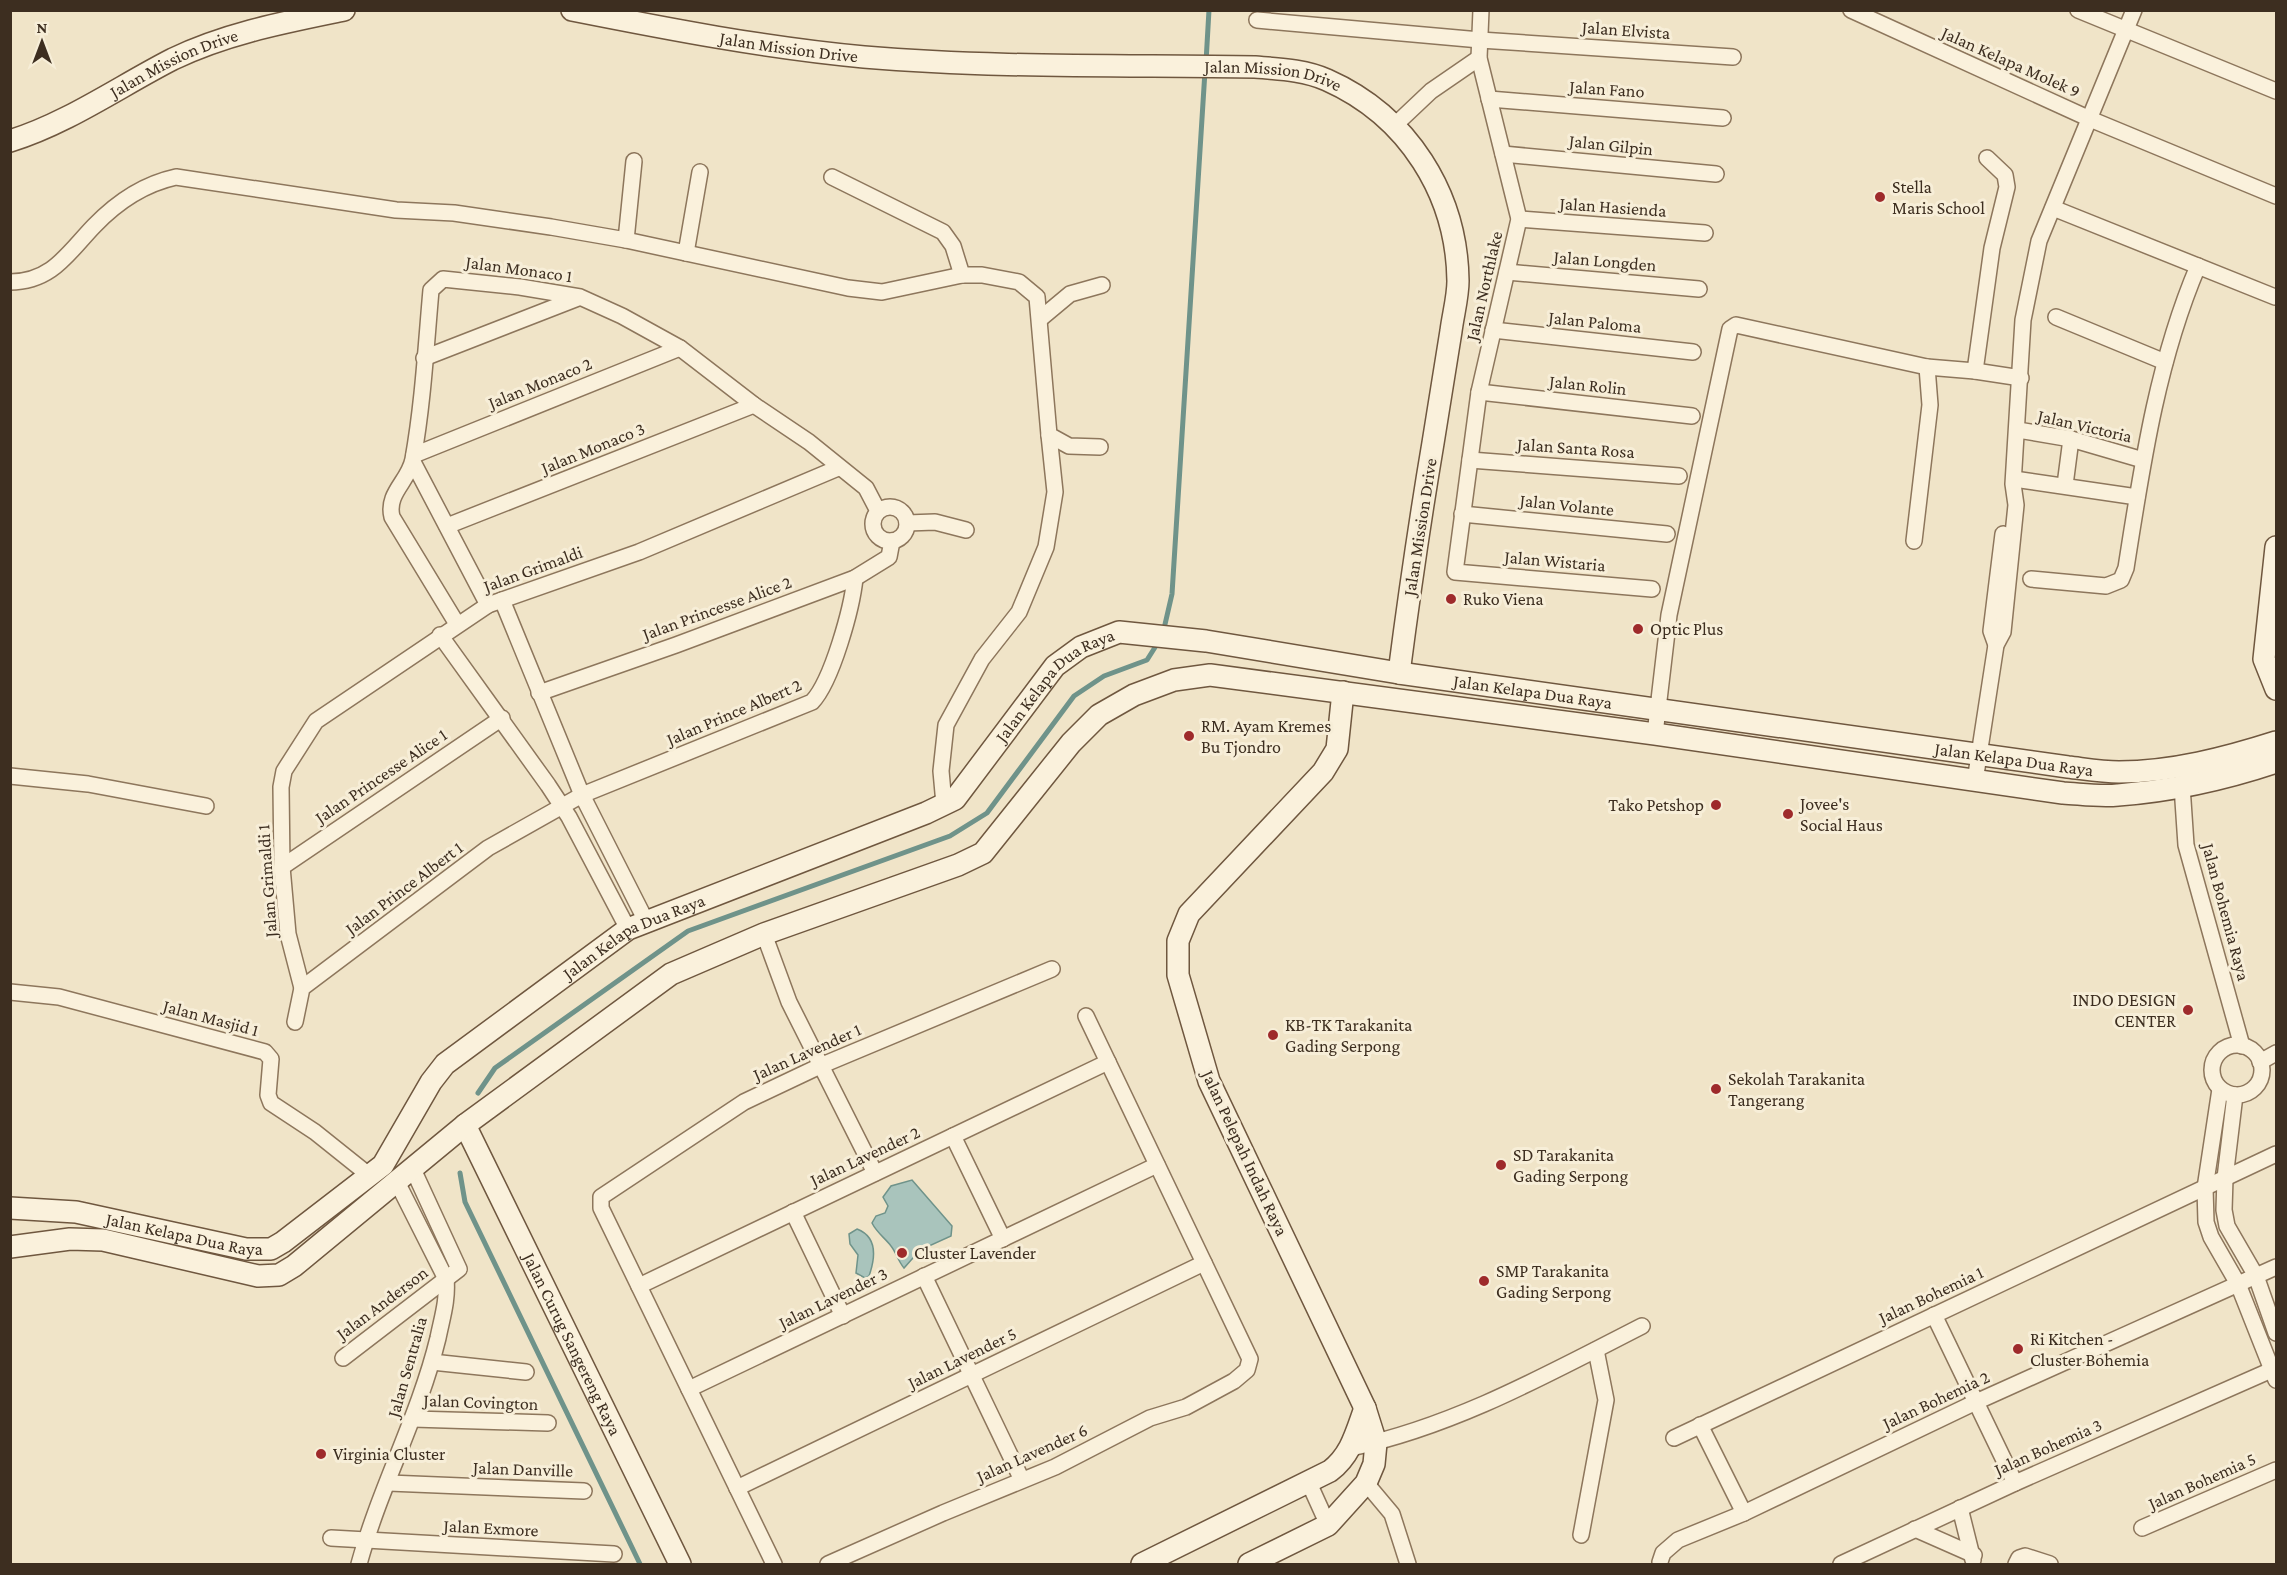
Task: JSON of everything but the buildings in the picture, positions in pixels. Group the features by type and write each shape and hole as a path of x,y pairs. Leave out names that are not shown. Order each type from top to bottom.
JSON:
{"main road":[{"name":"Jalan Mission Drive","path":"10,141 85,107 175,58 238,34 344,10"},
{"name":"Jalan Mission Drive","path":"572,10 773,46 864,57 990,64 1233,66 1296,71 1325,79 1347,90 1395,125 1422,159 1441,192 1455,232 1458,283 1399,673"},
{"path":"2277,547 2264,658 2277,688"},
{"name":"Jalan Kelapa Dua Raya","path":"10,1208 76,1212 246,1249 271,1249 383,1165 431,1082 445,1064 637,925 955,799 1054,666 1081,646 1119,632 1211,642 1399,673 2119,772 2174,767 2235,755 2277,742"},
{"path":"1210,675 1211,642"},
{"name":"Jalan Kelapa Dua Raya","path":"10,1247 70,1239 103,1240 258,1276 273,1277 294,1266 465,1125 671,974 764,934 958,865 983,853 1071,743 1099,715 1134,695 1174,680 1210,675 1343,692 1655,734 2063,794 2117,795 2182,786 2239,775 2277,762"},
{"name":"Jalan Pelepah Indah Raya","path":"1249,1564 1328,1525 1366,1483 1374,1464 1376,1443 1365,1408 1209,1082 1178,975 1178,941 1189,914 1323,772 1336,749 1343,692"},
{"name":"Jalan Curug Sangereng Raya","path":"465,1125 680,1564"},
{"path":"70,1239 76,1212"},
{"path":"271,1249 273,1277"},
{"path":"1142,1564 1309,1483 1343,1461 1351,1448 1365,1408"}],"street":[{"name":"Jalan Northlake","path":"1455,572 1479,392 1519,219 1479,58 1481,10"},
{"name":"Jalan Kelapa Molek 9","path":"1851,10 2090,119 2277,196"},
{"path":"2078,10 2277,91"},
{"path":"1975,781 1996,645 2003,632 2016,505 2013,482 2024,320 2030,283 2039,241 2134,10"},
{"name":"Jalan Elvista","path":"1257,20 1480,40 1733,57"},
{"path":"1395,125 1431,91 1479,58"},
{"name":"Jalan Fano","path":"1489,99 1723,118"},
{"name":"Jalan Gilpin","path":"1503,154 1716,174"},
{"path":"1975,371 1992,248 2007,187 2005,175 1988,158"},
{"path":"626,240 634,161"},
{"path":"686,253 700,172"},
{"path":"10,282 36,279 51,272 96,225 127,198 157,181 176,177 396,210 465,214 626,240 812,281 882,292 962,275 982,275 1019,282 1036,297 1040,319 1055,492 1046,547 1019,612 982,659 946,725 941,771 944,804"},
{"path":"832,177 943,232 953,246 962,275"},
{"path":"2053,208 2275,297"},
{"name":"Jalan Hasienda","path":"1519,219 1705,233"},
{"path":"2031,579 2106,586 2121,580 2126,568 2143,460 2165,362 2178,313 2198,266"},
{"name":"Jalan Longden","path":"1507,272 1699,289"},
{"name":"Jalan Monaco 1","path":"443,279 580,297 424,358 431,290 443,279"},
{"path":"1040,319 1070,294 1102,285"},
{"path":"580,297 680,348 754,405 809,442 838,468 866,488 878,511 873,527 876,535 884,540 892,541 906,531 905,515 892,507 878,511"},
{"path":"2056,317 2165,362"},
{"path":"1655,734 1671,605 1730,328 1736,325 1777,332 1928,367 2021,378"},
{"name":"Jalan Paloma","path":"1493,330 1693,352"},
{"name":"Jalan Monaco 2","path":"413,458 680,348"},
{"path":"424,358 413,458 392,498 392,517 457,624"},
{"path":"1914,541 1930,405 1928,367"},
{"name":"Jalan Rolin","path":"1479,392 1692,416"},
{"name":"Jalan Monaco 3","path":"447,526 754,405"},
{"name":"Jalan Victoria","path":"2018,430 2071,439 2143,460"},
{"path":"1049,435 1069,446 1100,447"},
{"path":"2066,485 2071,439"},
{"path":"413,458 447,526 495,603 539,693 637,925"},
{"name":"Jalan Santa Rosa","path":"1470,460 1679,476"},
{"name":"Jalan Grimaldi","path":"284,771 316,721 440,635 495,603 639,552 838,468"},
{"path":"2013,482 2066,485 2138,498"},
{"name":"Jalan Volante","path":"1462,514 1667,534"},
{"path":"907,523 934,522 966,530"},
{"name":"Jalan Princesse Alice 2","path":"539,693 855,578 889,557 892,541"},
{"name":"Jalan Wistaria","path":"1455,572 1652,589"},
{"name":"Jalan Prince Albert 2","path":"562,807 582,795 812,702 819,694 852,603 855,578"},
{"path":"440,635 502,718 637,925"},
{"name":"Jalan Princesse Alice 1","path":"282,867 502,718"},
{"name":"Jalan Grimaldi 1","path":"284,771 281,787 282,867 288,933 302,988"},
{"path":"10,776 88,784 206,806"},
{"name":"Jalan Bohemia Raya","path":"2182,786 2186,845 2242,1046"},
{"name":"Jalan Prince Albert 1","path":"302,988 488,849 562,807"},
{"path":"764,934 789,1002 875,1173"},
{"name":"Jalan Lavender 1","path":"639,1286 600,1205 602,1195 607,1191 744,1102 820,1066 1052,969"},
{"path":"295,1022 302,988"},
{"name":"Jalan Masjid 1","path":"10,992 59,997 265,1052 271,1059 268,1095 271,1103 315,1132 370,1176"},
{"path":"1086,1016 1204,1263"},
{"path":"2220,1089 2235,1095 2251,1091 2261,1078 2260,1062 2256,1054 2242,1046 2226,1047 2214,1059 2212,1075 2220,1089 2205,1188 2206,1222 2211,1237 2238,1284 2275,1373"},
{"path":"2260,1062 2277,1053"},
{"name":"Jalan Lavender 2","path":"639,1286 1108,1062"},
{"path":"2235,1095 2225,1178 2224,1210 2227,1226 2256,1276 2277,1333"},
{"path":"952,1136 1003,1239"},
{"name":"Jalan Bohemia 1","path":"1674,1438 2277,1154"},
{"name":"Jalan Lavender 3","path":"689,1389 1157,1165"},
{"path":"396,1180 446,1279 459,1269 412,1167"},
{"path":"793,1212 843,1316"},
{"name":"Jalan Lavender 6","path":"828,1564 1064,1462 1150,1418 1186,1407 1234,1381 1247,1370 1250,1359 1204,1263"},
{"name":"Jalan Lavender 5","path":"737,1488 1204,1263"},
{"name":"Jalan Bohemia 2","path":"1660,1562 1663,1553 1678,1540 1744,1513 1976,1402 2277,1267"},
{"path":"924,1276 1022,1480"},
{"name":"Jalan Anderson","path":"343,1358 446,1279"},
{"name":"Jalan Sentralia","path":"359,1564 432,1362 448,1295 446,1279"},
{"path":"639,1286 774,1564"},
{"path":"1934,1315 2015,1483"},
{"path":"1351,1448 1402,1437 1501,1397 1642,1326"},
{"path":"1581,1535 1606,1400 1596,1350"},
{"path":"432,1362 525,1372"},
{"name":"Jalan Bohemia 3","path":"1841,1564 2015,1483 2275,1373"},
{"name":"Jalan Covington","path":"413,1419 548,1424"},
{"path":"1700,1425 1744,1513"},
{"name":"Jalan Bohemia 5","path":"2142,1528 2277,1470"},
{"name":"Jalan Danville","path":"389,1483 584,1491"},
{"path":"1309,1483 1328,1525"},
{"path":"1366,1483 1392,1515 1408,1564"},
{"path":"1960,1508 1973,1560"},
{"path":"1916,1529 1973,1560"},
{"name":"Jalan Exmore","path":"331,1538 614,1554"},
{"path":"2016,1564 2019,1558 2025,1556 2050,1564"}],"water":[{"path":"912,1180 952,1226 951,1236 920,1250 904,1268 893,1248 872,1223 876,1216 885,1213 888,1206 883,1197 891,1186"},
{"path":"857,1229 869,1237 873,1249 871,1269 869,1276 865,1278 856,1273 858,1255 850,1244 849,1234"}],"waterway":[{"path":"1206,62 1209,10"},
{"path":"1163,633 1172,594 1205,71"},
{"path":"478,1093 495,1068 688,931 950,836 987,813 1074,696 1104,676 1147,660 1159,641"},
{"path":"460,1173 465,1202 640,1564"}],"place":[{"name":"Stella Maris School","path":"1880,197"},
{"name":"Ruko Viena","path":"1451,599"},
{"name":"Optic Plus","path":"1638,629"},
{"name":"RM. Ayam Kremes Bu Tjondro","path":"1189,736"},
{"name":"Tako Petshop","path":"1716,805"},
{"name":"Jovee's Social Haus","path":"1788,814"},
{"name":"INDO DESIGN CENTER","path":"2188,1010"},
{"name":"KB-TK Tarakanita Gading Serpong","path":"1273,1035"},
{"name":"Sekolah Tarakanita Tangerang","path":"1716,1089"},
{"name":"SD Tarakanita Gading Serpong","path":"1501,1165"},
{"name":"Cluster Lavender","path":"902,1253"},
{"name":"SMP Tarakanita Gading Serpong","path":"1484,1281"},
{"name":"Ri Kitchen - Cluster Bohemia","path":"2018,1349"},
{"name":"Virginia Cluster","path":"321,1454"}]}
